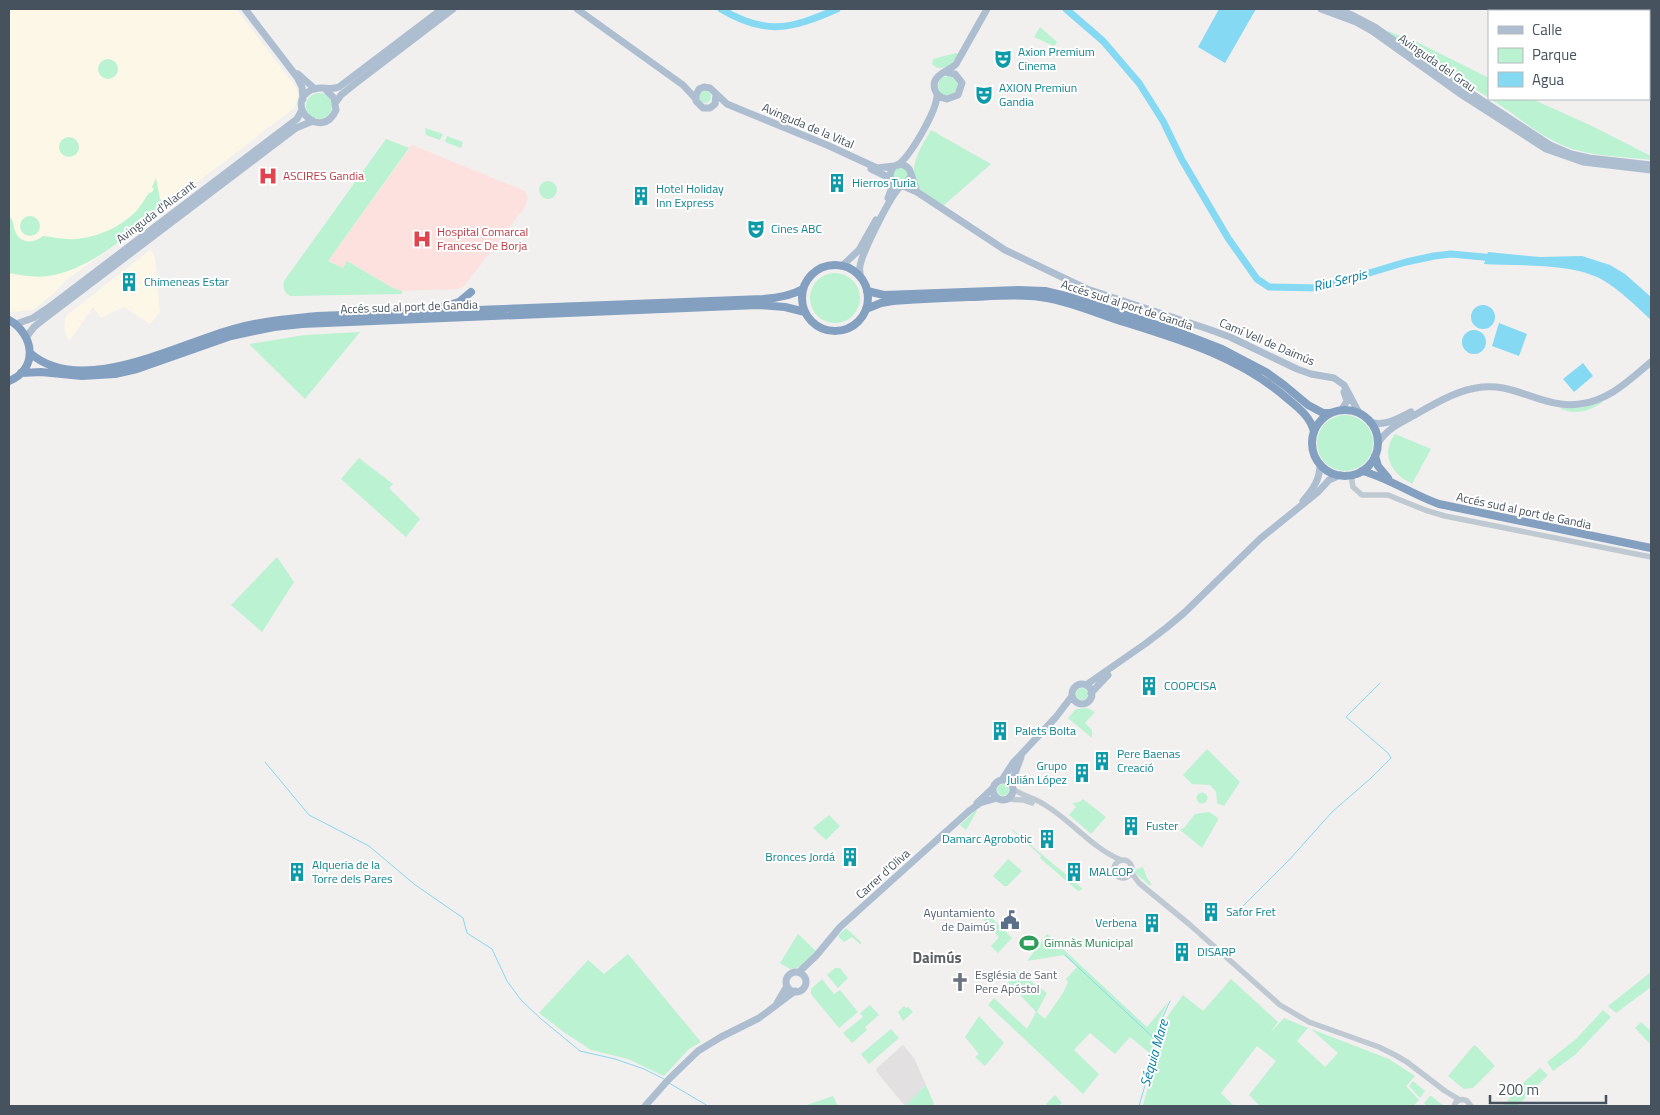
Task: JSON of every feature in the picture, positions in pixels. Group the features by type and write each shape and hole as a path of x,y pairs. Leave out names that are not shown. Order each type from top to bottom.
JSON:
{"highway":[{"path":"805,312 802,300 808,279 816,271 832,266 842,266 861,278 867,291 866,309"},
{"name":"Accés sud al port de Gandia","path":"30,353 38,360 59,368 84,370 110,369 139,362 210,336 249,325 296,318 763,299 781,297 804,289"},
{"name":"Accés sud al port de Gandia","path":"867,291 884,294 1018,290 1055,293 1173,330 1222,349 1266,372 1308,405 1323,412 1331,413"},
{"path":"370,314 445,307 458,302 471,292"},
{"name":"Accés sud al port de Gandia","path":"21,373 41,372 82,376 115,374 231,336 274,327 302,324 758,305 805,312 811,321 821,328 837,331 852,326 858,322 866,309 880,303 991,296 1036,296 1070,303 1178,339 1232,361 1263,379 1305,414 1313,427 1313,450 1320,464"},
{"path":"9,381 21,373 30,353 26,336 12,322"},
{"path":"1314,432 1317,425 1331,413 1342,410 1359,413 1371,422 1378,443 1375,456 1362,471 1350,475 1340,475 1333,473 1320,464"},
{"name":"Accés sud al port de Gandia","path":"1375,456 1380,470 1396,484"},
{"name":"Accés sud al port de Gandia","path":"1362,471 1396,484 1423,499 1457,509 1651,548"}],"main road":[{"path":"246,9 301,78 314,89"},
{"path":"246,9 297,77 302,87 302,110 305,115 313,122 320,123 328,120 334,114 336,102 341,95 453,9"},
{"path":"303,99 314,89 333,90 339,87 442,9"},
{"path":"577,9 683,85 695,98 700,107 713,106 716,101 716,95 710,88 704,87 699,89 683,85"},
{"path":"946,72 956,64 987,9"},
{"path":"958,76 960,66 991,9"},
{"name":"Avinguda del Grau","path":"1321,9 1351,20 1372,31 1477,105 1546,149 1583,162 1651,170"},
{"name":"Avinguda del Grau","path":"1336,9 1375,27 1437,71 1550,145 1571,154 1589,158 1651,165"},
{"path":"842,266 859,250 890,194 890,172 908,156 932,111 937,101 935,81 940,74 953,72 962,83 960,92 955,98 947,100 938,107 912,158 908,182 893,195 866,250 860,267 861,278"},
{"path":"325,89 332,94 336,102"},
{"path":"695,98 699,89"},
{"path":"937,94 947,100"},
{"name":"Avinguda de la Vital","path":"716,95 726,104 877,168 896,166"},
{"name":"Avinguda de la Vital","path":"713,106 723,107 811,143 891,180"},
{"name":"Avinguda d'Alacant","path":"12,322 33,318 48,308 297,119 302,110"},
{"name":"Avinguda d'Alacant","path":"26,336 44,319 296,128 313,122"},
{"path":"896,166 904,166 910,173 917,192"},
{"path":"891,180 896,185 902,186"},
{"name":"Camí Vell de Daimús","path":"902,186 917,192 1006,250 1073,283 1230,337 1297,369 1327,377 1338,384 1347,397 1342,410"},
{"path":"1371,422 1385,423 1426,408 1461,392 1483,387 1514,390 1543,401 1562,405 1587,403 1613,393 1651,362"},
{"path":"1327,377 1334,378 1344,385 1359,413"},
{"path":"1378,443 1388,430 1426,408"},
{"path":"1294,510 1317,482 1320,474 1320,464"},
{"path":"1022,754 1012,787 1012,795 1002,800 996,798 993,788 997,782 1002,780 1013,763 1056,717 1077,686 1086,685 1153,638 1184,612 1254,545 1294,510 1318,492 1330,480 1340,475"},
{"path":"1056,717 1077,703 1088,702 1091,698 1091,693 1103,680 1145,644"},
{"path":"1086,685 1091,693"},
{"path":"1072,696 1077,703"},
{"path":"1002,780 1012,787"},
{"name":"Carrer d'Oliva","path":"799,972 816,956 840,927 993,788"},
{"name":"Carrer d'Oliva","path":"969,811 980,803 996,798"},
{"name":"Carrer d'Oliva","path":"805,979 816,956"},
{"path":"645,1106 683,1064 702,1048 760,1018 774,1008 795,991 800,991 804,988 806,984 805,979 799,972 789,975 787,980 788,986 774,1008"},
{"path":"788,986 795,991"}],"street":[{"path":"1350,475 1353,488 1362,495 1388,495 1445,516 1651,557"},
{"path":"1012,787 1020,794 1044,804 1105,852 1129,863 1132,867 1131,872 1139,883 1189,924 1280,1005 1309,1022 1379,1047 1395,1055 1445,1091 1460,1100 1467,1101 1471,1106"},
{"path":"1007,799 1023,800 1050,809"},
{"path":"1105,852 1114,866 1116,876 1139,883"},
{"path":"1114,866 1116,862 1121,860"},
{"path":"1124,878 1131,872"},
{"path":"1445,1091 1454,1106 1460,1100"}],"shaded area":[{"path":"9,9 236,9 296,87 298,95 293,109 65,281 54,293 33,310 9,312"},
{"name":"Hospital Comarcal Francesc De Borja","path":"412,145 525,191 528,198 525,207 465,285 459,289 402,291 393,288 348,261 343,268 328,261"},
{"path":"150,250 155,258 160,312 150,324 124,307 101,318 93,307 70,340 67,338 64,329 66,316"},
{"path":"903,1045 914,1058 926,1085 905,1106 876,1071"}],"green space":[{"path":"1040,27 1057,42 1054,46 1034,37"},
{"path":"1382,29 1419,43 1488,78 1488,97"},
{"path":"958,54 956,58 943,68 932,64 933,59"},
{"path":"108,59 115,62 118,69 115,76 108,79 101,76 98,69 101,62"},
{"path":"944,76 952,76 958,82 958,90 952,96 944,96 938,90 938,82"},
{"path":"707,91 710,92 710,102 703,103 700,102 699,95 700,92"},
{"path":"319,93 329,96 332,106 329,116 319,119 309,116 306,106 309,96"},
{"path":"1492,100 1534,100 1590,125 1651,156 1651,160 1578,151 1556,142"},
{"path":"425,128 443,134 440,140 426,135"},
{"path":"931,130 991,164 943,206 922,192 914,174 914,166 919,151"},
{"path":"447,136 463,142 461,148 445,142"},
{"path":"69,137 76,140 79,147 76,154 69,157 62,154 59,147 62,140"},
{"path":"386,139 409,148 328,261 343,268 347,261 393,288 402,291 402,294 290,296 284,290 284,281"},
{"path":"900,167 908,175 900,183 892,175"},
{"path":"156,178 160,199 167,204 111,248 80,266 48,276 9,273 9,216 13,221 17,235 28,241 39,239 43,236 71,239 101,234 125,221 138,209 154,189 152,187"},
{"path":"544,181 552,181 557,186 555,197 544,199 539,194 539,186"},
{"path":"30,216 37,219 40,226 37,233 30,236 23,233 20,226 23,219"},
{"path":"830,273 840,273 853,280 860,293 860,303 853,316 840,323 830,323 821,319 814,312 810,303 810,293 814,284 821,277"},
{"path":"360,332 305,399 249,344 305,335"},
{"path":"1604,401 1588,410 1577,412 1560,408 1581,408"},
{"path":"1345,415 1356,417 1365,423 1371,432 1373,443 1371,454 1365,463 1356,469 1345,471 1334,469 1325,463 1319,454 1317,443 1319,432 1325,423 1334,417"},
{"path":"1395,434 1431,449 1412,484 1398,475 1390,463 1388,449"},
{"path":"359,458 393,484 389,488 420,519 406,537 341,479"},
{"path":"277,557 294,582 262,632 231,605"},
{"path":"1082,688 1088,694 1082,700 1076,694"},
{"path":"1087,708 1095,712 1085,723 1092,730 1092,738 1068,718 1076,709"},
{"path":"1207,749 1240,782 1224,806 1217,803 1216,792 1210,785 1192,784 1183,775"},
{"path":"1001,784 1005,784 1009,790 1005,796 1001,796 997,792 997,788"},
{"path":"1202,792 1208,798 1202,804 1196,798"},
{"path":"1083,799 1106,817 1091,834 1069,815 1076,807 1072,803 1080,802"},
{"path":"977,811 966,830 960,825"},
{"path":"1209,812 1218,820 1202,848 1180,830 1185,827 1195,814"},
{"path":"829,815 840,826 826,840 813,828"},
{"path":"1012,829 1083,889 1078,891 1040,858 1041,856"},
{"path":"1008,859 1022,871 1007,886 1004,886 993,876"},
{"path":"1143,867 1152,885 1149,885 1134,872"},
{"path":"986,916 990,916 1012,938 998,953 991,946 999,937 983,920"},
{"path":"846,928 862,943 860,944 852,937 844,942 838,936"},
{"path":"798,934 816,951 802,966 790,969 780,963"},
{"path":"1047,934 1147,1027 1168,1002 1159,1021 1152,1055 1130,1037 1115,1054 1090,1033 1074,1050 1099,1074 1083,1094 988,1005 994,998 1027,1029 1036,1012 1008,982 1017,971 1047,993 1037,1012 1045,1019 1063,993 1068,982 1066,979 1077,967 1064,955 1027,961"},
{"path":"628,954 701,1042 689,1049 664,1076 628,1059 591,1050 539,1013 588,960 604,974"},
{"path":"835,968 840,968 848,978 838,988 827,975"},
{"path":"1651,972 1651,987 1616,1013 1608,1006"},
{"path":"822,979 834,994 840,990 858,1012 839,1028 811,994 811,989"},
{"path":"1231,979 1278,1022 1270,1033 1284,1018 1308,1028 1297,1041 1325,1067 1338,1053 1311,1029 1389,1059 1415,1076 1406,1086 1419,1100 1413,1106 1260,1106 1249,1095 1276,1061 1257,1046 1221,1093 1234,1106 1144,1106 1160,1045 1162,1024 1183,995 1203,1011"},
{"path":"870,1005 879,1015 865,1027 867,1030 852,1043 843,1033 863,1017 860,1013"},
{"path":"904,1006 913,1012 903,1021 898,1012"},
{"path":"1603,1010 1611,1017 1575,1055 1553,1071 1547,1062 1576,1039"},
{"path":"979,1016 1004,1043 985,1066 975,1057 979,1054 965,1037"},
{"path":"1641,1022 1651,1031 1651,1045 1635,1028"},
{"path":"891,1029 899,1038 869,1064 861,1054"},
{"path":"1474,1045 1495,1066 1473,1088 1464,1089 1448,1076"},
{"path":"1540,1068 1548,1075 1517,1106 1503,1106 1525,1081"},
{"path":"1413,1081 1425,1091 1420,1098 1409,1086"},
{"path":"926,1085 934,1104 932,1106 905,1106"},
{"path":"1055,1095 1062,1103 1058,1106 1048,1106 1046,1104"},
{"path":"833,1096 838,1106 804,1106"},
{"path":"1430,1096 1444,1106 1427,1106 1424,1103"}],"water":[{"path":"1219,9 1256,9 1225,63 1198,47"},
{"path":"1488,252 1540,257 1582,256 1610,265 1625,274 1651,297 1651,320 1628,298 1601,279 1575,270 1544,266 1484,264"},
{"path":"1483,305 1492,308 1495,317 1492,326 1483,329 1474,326 1471,317 1474,308"},
{"path":"1499,323 1527,334 1519,356 1492,346"},
{"path":"1474,330 1479,331 1485,337 1485,347 1479,353 1474,354 1469,353 1463,347 1462,342 1463,337 1469,331"},
{"path":"1583,363 1593,376 1574,392 1563,379"}],"waterway":[{"name":"Riu Serpis","path":"721,9 737,18 752,23 779,27 806,21 837,9"},
{"name":"Riu Serpis","path":"1066,9 1103,41 1139,83 1163,121 1182,160 1228,238 1257,279 1269,287 1319,288 1406,262 1434,256 1451,254 1494,258"},
{"path":"1243,906 1289,860 1332,812 1391,758 1388,753 1346,717 1380,683"},
{"path":"265,762 309,815 369,846 414,884 463,918 467,933 492,949 507,981 521,1000 580,1051 615,1059 644,1069 664,1079"},
{"path":"1065,955 1158,1042"},
{"name":"Séquia Mare","path":"1139,1106 1157,1044 1160,1023 1170,1001"},
{"path":"669,1083 708,1106"}],"place":[{"name":"Axion Premium Cinema","path":"1003,59"},
{"name":"AXION Premiun Gandia","path":"984,95"},
{"name":"ASCIRES Gandia","path":"268,176"},
{"name":"Hierros Turia","path":"837,183"},
{"name":"Hotel Holiday Inn Express","path":"641,196"},
{"name":"Cines ABC","path":"756,229"},
{"name":"Hospital Comarcal Francesc De Borja","path":"422,239"},
{"name":"Chimeneas Estar","path":"129,282"},
{"name":"COOPCISA","path":"1149,686"},
{"name":"Palets Bolta","path":"1000,731"},
{"name":"Pere Baenas Creació","path":"1102,761"},
{"name":"Grupo Julián López","path":"1082,773"},
{"name":"Fuster","path":"1131,826"},
{"name":"Damarc Agrobotic","path":"1047,839"},
{"name":"Bronces Jordá","path":"850,857"},
{"name":"Alqueria de la Torre dels Pares","path":"297,872"},
{"name":"MALCOP","path":"1074,872"},
{"name":"Safor Fret","path":"1211,912"},
{"name":"Ayuntamiento de Daimús","path":"1010,920"},
{"name":"Verbena","path":"1152,923"},
{"name":"Gimnàs Municipal","path":"1029,943"},
{"name":"DISARP","path":"1182,952"},
{"name":"Església de Sant Pere Apóstol","path":"960,982"}],"district":[{"name":"Daimús","path":"937,958"}]}
